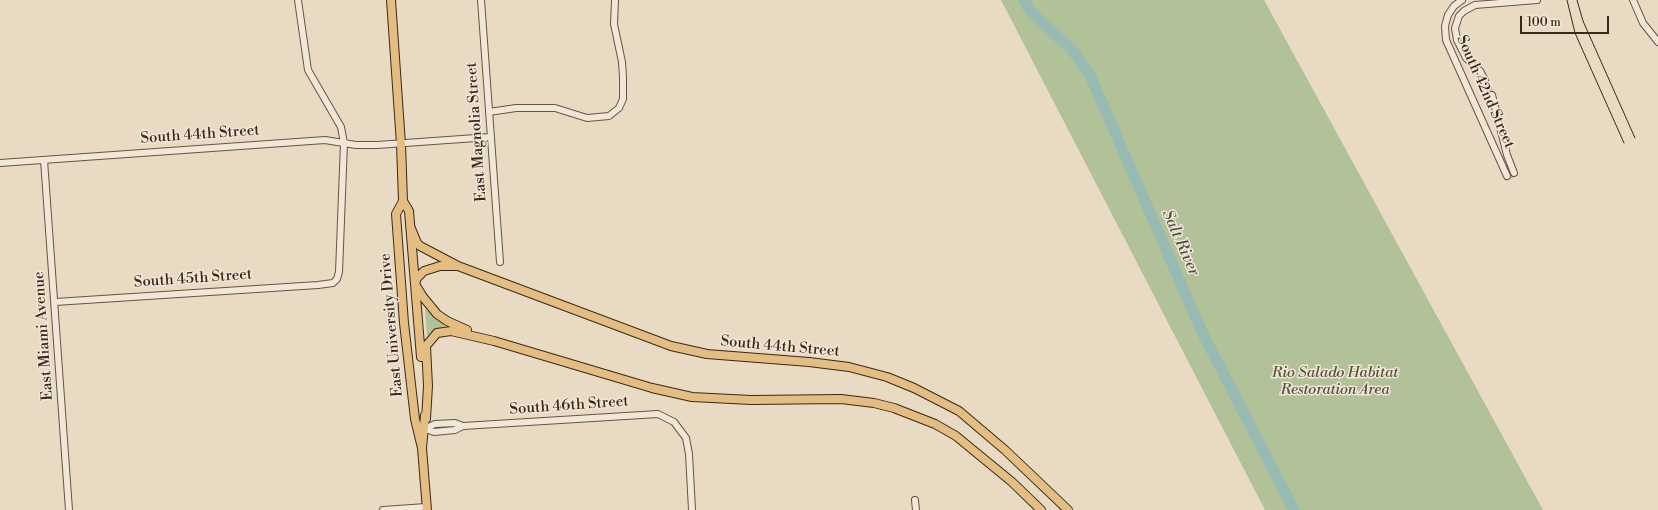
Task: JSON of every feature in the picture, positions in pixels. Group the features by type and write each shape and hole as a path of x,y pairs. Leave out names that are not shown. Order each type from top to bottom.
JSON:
{"main road":[{"name":"East University Drive","path":"391,0 401,144 403,201 409,211 426,419 421,429"},
{"name":"East University Drive","path":"403,201 396,214 401,285 406,350 421,429 426,508"},
{"path":"410,226 417,243 420,246 458,266"},
{"path":"415,284 421,273 428,269 440,266 458,266"},
{"name":"South 44th Street","path":"458,266 671,346 707,354 809,362 849,367 894,379 959,411 1005,450 1068,510"},
{"path":"401,285 415,284"},
{"path":"415,284 422,297 437,314 454,325 494,341"},
{"path":"426,419 428,386 425,350 428,341 437,333 445,331 494,341 652,388 692,397 751,400 841,399 874,403 894,408 935,424 956,436 1012,482 1041,510"}],"street":[{"path":"298,0 308,70 341,127 344,142"},
{"name":"East Magnolia Street","path":"481,0 500,262"},
{"path":"489,112 516,108 555,108 587,118 609,116 620,108 623,99 622,69 614,24 615,0"},
{"name":"South 42nd Street","path":"1462,0 1454,6 1448,15 1445,26 1446,40 1507,176"},
{"name":"South 42nd Street","path":"1485,80 1464,54 1457,40 1455,28 1459,16 1468,8 1479,5 1537,0"},
{"path":"1634,0 1643,23 1658,42"},
{"name":"South 42nd Street","path":"1492,95 1507,155 1514,173"},
{"name":"South 44th Street","path":"0,163 325,140 356,145 401,144 490,137"},
{"name":"South 45th Street","path":"55,302 333,283 338,279 340,272 344,142"},
{"name":"East Miami Avenue","path":"44,160 69,510"},
{"name":"South 46th Street","path":"421,429 435,424 455,423 462,426 648,413 658,414 674,422 681,431 687,444 692,510"},
{"path":"915,500 916,510"},
{"path":"384,510 426,508"}],"green space":[{"name":"Rio Salado Habitat Restoration Area","path":"1001,0 1264,0 1543,510 1265,510"},
{"path":"425,309 445,326 437,329 427,336"}],"waterway":[{"name":"Salt River","path":"1024,0 1030,11 1073,51 1090,75 1202,332 1294,510"}],"tunnel":[{"path":"1485,80 1492,95"}],"tram line":[{"path":"1567,0 1575,33 1624,143"},
{"path":"1577,0 1583,21 1635,138"}]}
